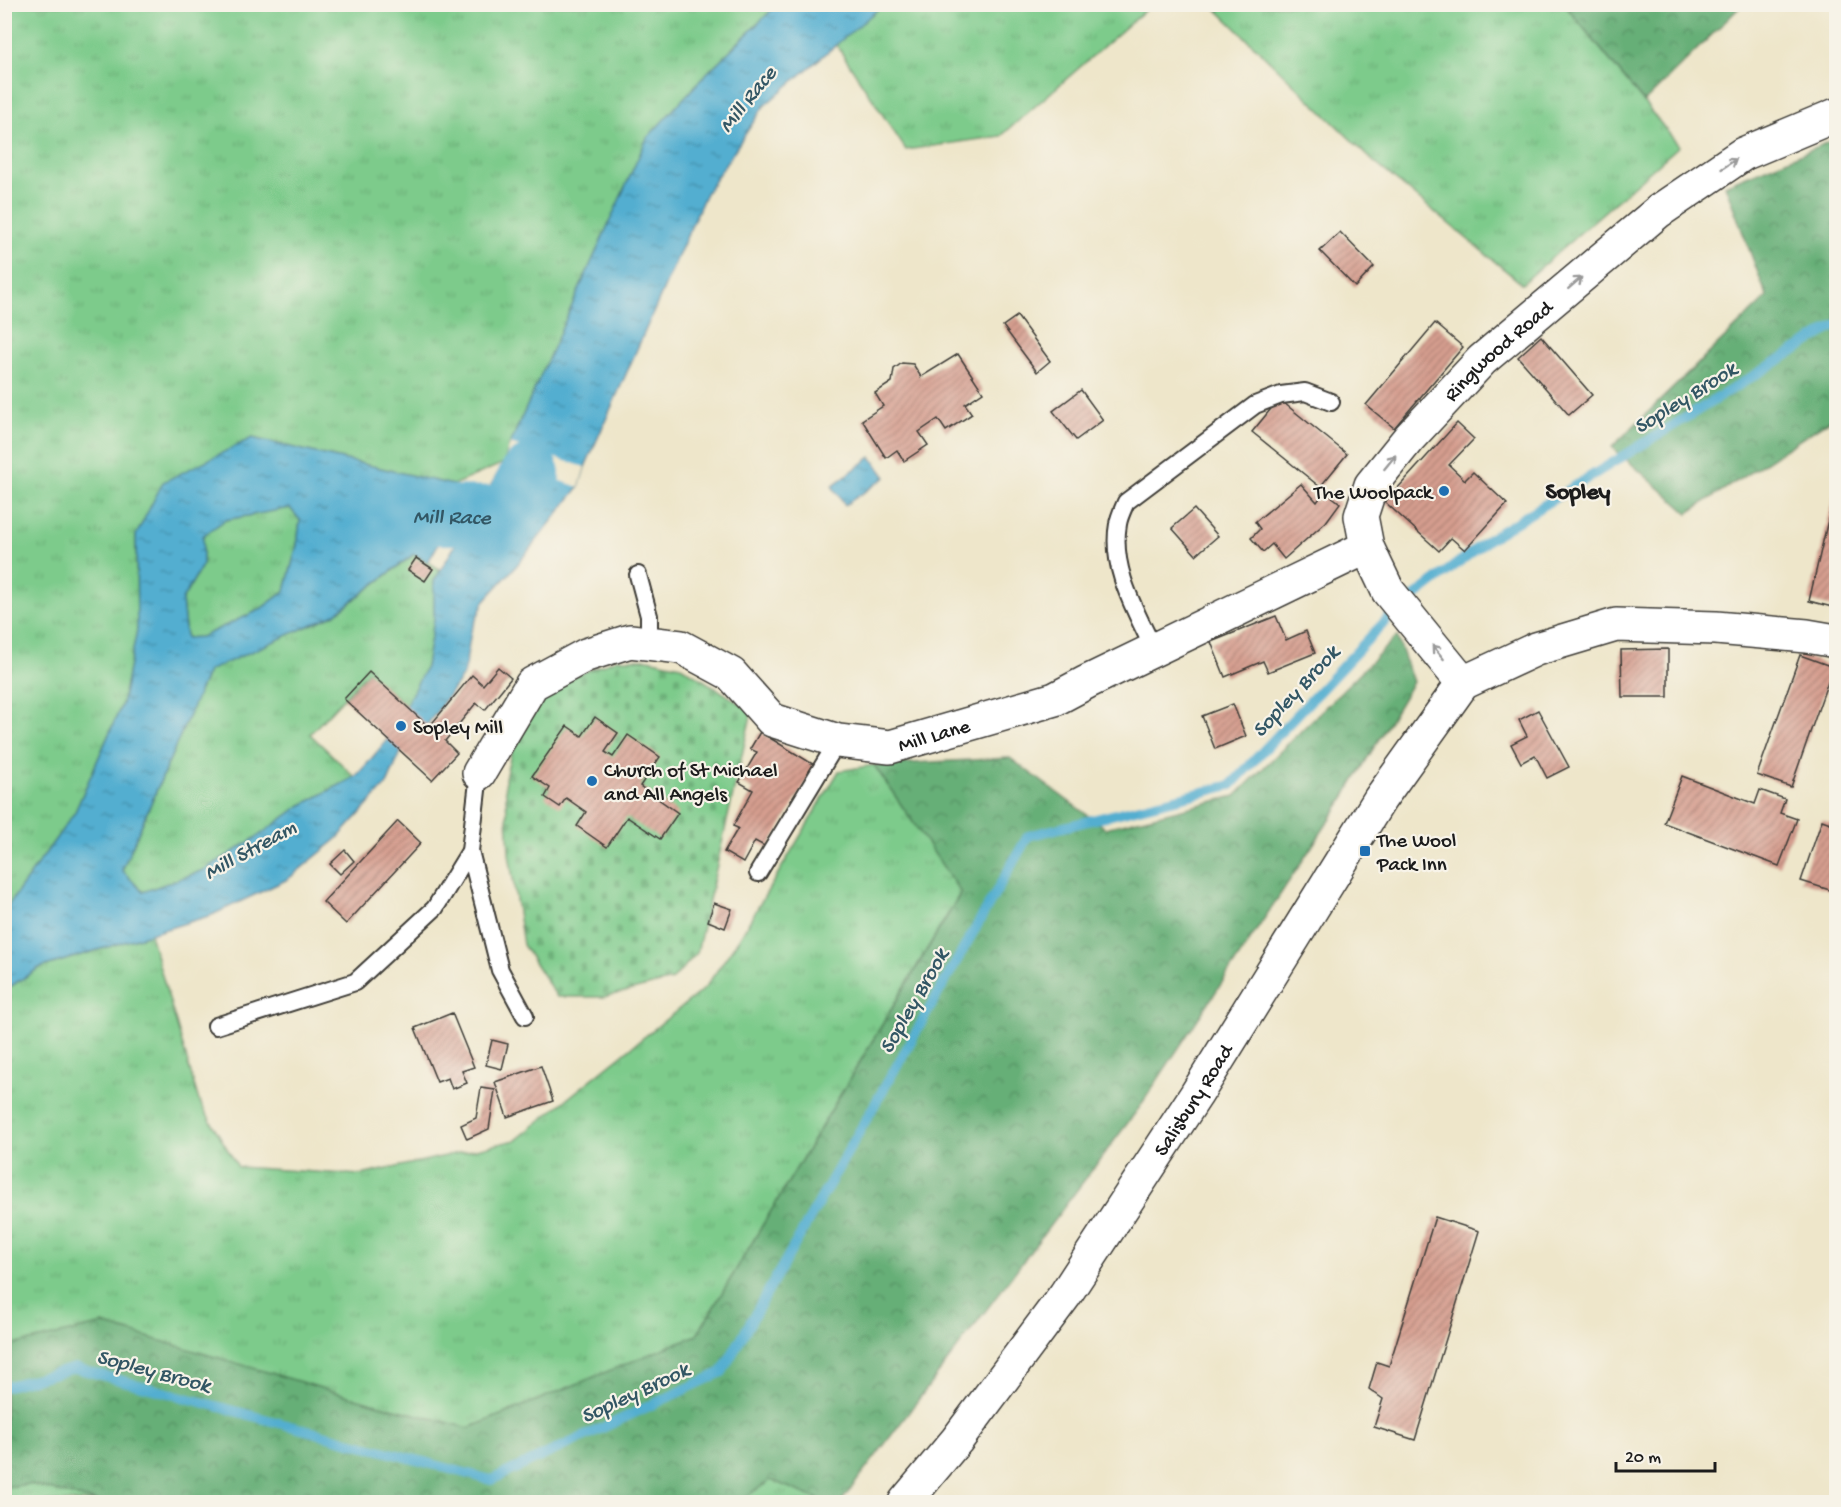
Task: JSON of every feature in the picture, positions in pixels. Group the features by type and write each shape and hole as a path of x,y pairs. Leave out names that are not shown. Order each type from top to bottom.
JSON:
{"main road":[{"name":"Ringwood Road","path":"1463,683 1388,591 1367,547 1361,516 1371,485 1409,438 1482,360 1659,211 1743,154 1836,115"},
{"name":"Mill Lane","path":"479,773 532,684 586,655 630,641 681,647 731,674 772,720 838,741 890,747 1055,699 1367,547"},
{"path":"1463,683 1536,649 1616,625 1716,628 1807,636 1836,641"},
{"name":"Salisbury Road","path":"905,1503 957,1440 1065,1295 1196,1095 1380,799 1463,683"}],"lane":[{"path":"1154,650 1125,586 1116,548 1118,523 1126,502 1255,405 1281,395 1305,392 1331,402"},
{"path":"638,575 649,616 649,643"},
{"path":"758,873 838,741"},
{"path":"479,773 470,851 500,970 525,1016"},
{"path":"216,1026 355,982 435,908 470,851"}],"green space":[{"path":"5,5 777,5 708,72 647,139 510,444 504,463 453,485 253,438 136,535 137,630 122,704 75,812 5,910"},
{"path":"810,5 1151,5 1001,136 906,150"},
{"path":"1212,5 1565,5 1679,146 1522,284 1374,162"},
{"path":"1565,5 1742,5 1644,102"},
{"path":"1836,139 1836,416 1688,513 1612,447 1767,297 1725,185"},
{"path":"290,508 300,520 297,545 285,591 259,610 201,637 186,638 182,600 203,564 203,536 225,520"},
{"path":"415,554 441,570 434,581 434,620 426,667 407,706 368,672 310,734 355,777 300,806 257,837 204,870 143,892 122,871 208,671 335,614"},
{"path":"1397,636 1413,682 1342,801 1139,1108 841,1502 825,1502 771,1480 738,1502 98,1502 30,1484 5,1487 5,1347 103,1324 383,1406 469,1428 697,1335 961,893 874,765 1010,758 1105,828 1235,796"},
{"path":"617,659 648,659 681,666 752,711 697,953 672,980 604,997 557,997 523,945 509,853 505,778 517,730 534,692"},
{"path":"874,765 961,892 697,1335 469,1428 383,1406 5,1347 5,990 39,968 150,934 199,1101 238,1167 361,1175 516,1140 705,988 739,939 839,771"},
{"path":"771,1480 825,1502 738,1502"},
{"path":"30,1484 98,1502 5,1502 4,1487"}],"water":[{"name":"Mill Stream","path":"777,5 883,5 764,106 706,193 585,467 579,487 517,565 485,600 471,631 464,674 427,725 401,752 387,784 337,839 288,879 212,915 39,968 5,990 5,910 75,812 122,704 137,630 136,535 163,482 252,438 453,485 443,504 457,511 428,562 414,554 335,614 208,671 122,870 143,892 204,870 257,837 300,806 355,777 387,740 426,667 434,620 434,581 504,463 510,444 647,138 708,72","holes":["290,508 300,520 297,545 285,591 259,610 201,637 186,638 182,600 203,564 203,536 225,520"]},
{"path":"871,457 886,477 845,505 832,486"}],"pier":[{"path":"510,444 585,467 579,487 504,463"}],"building":[{"path":"1340,232 1374,267 1355,287 1320,251"},
{"path":"1017,316 1050,361 1037,372 1003,326"},
{"path":"1435,323 1463,347 1394,428 1366,405"},
{"path":"1541,336 1592,395 1569,415 1518,357"},
{"path":"958,354 983,392 965,404 972,414 946,431 938,419 919,432 928,445 904,461 897,450 886,458 862,420 883,406 875,393 892,382 894,369 902,363 913,364 921,377"},
{"path":"1081,390 1103,420 1076,440 1053,411"},
{"path":"1279,399 1347,454 1320,487 1252,432"},
{"name":"The Woolpack","path":"1457,423 1474,439 1449,465 1465,480 1473,472 1507,504 1465,550 1451,538 1439,551 1385,502"},
{"path":"1301,484 1317,502 1325,491 1340,503 1326,522 1284,559 1272,544 1263,552 1251,538 1260,529 1255,522"},
{"path":"1836,486 1836,608 1809,601"},
{"path":"1194,509 1218,536 1196,555 1172,528"},
{"path":"416,558 433,569 425,581 408,570"},
{"path":"1276,616 1286,640 1306,631 1315,653 1268,672 1263,661 1225,677 1211,642"},
{"path":"1668,649 1668,697 1622,697 1621,650"},
{"path":"1800,655 1833,667 1791,787 1757,775"},
{"name":"Sopley Mill","path":"498,667 511,678 485,710 476,703 445,741 457,753 432,780 344,699 369,672 429,727 472,675 483,685"},
{"path":"1233,704 1246,736 1215,749 1202,716"},
{"path":"1538,710 1569,767 1547,778 1535,755 1521,763 1511,744 1527,736 1519,720"},
{"name":"Church of St Michael and All Angels","path":"595,717 618,733 605,752 613,757 628,735 660,757 640,786 678,813 660,839 627,817 607,847 577,826 586,812 566,798 560,807 545,797 550,788 532,776 567,726 582,736"},
{"path":"760,732 816,766 768,848 755,841 743,863 724,852 738,828 733,826 753,790 739,782 757,752 750,749"},
{"path":"1682,776 1755,804 1760,790 1785,799 1780,813 1797,819 1779,866 1664,823"},
{"path":"1822,820 1836,825 1836,892 1801,881"},
{"path":"398,821 421,843 346,924 323,902"},
{"path":"345,850 354,861 340,874 330,864"},
{"path":"714,903 732,909 725,928 708,921"},
{"path":"452,1013 474,1067 462,1071 467,1083 452,1089 448,1078 437,1082 415,1028"},
{"path":"492,1040 508,1044 502,1069 486,1065"},
{"path":"541,1066 553,1101 507,1117 495,1082"},
{"path":"481,1088 495,1090 489,1129 467,1139 461,1125 476,1118"},
{"path":"1435,1217 1479,1231 1415,1440 1374,1427 1383,1399 1369,1389 1377,1362 1389,1366"}],"waterway":[{"name":"Sopley Brook","path":"4,1387 75,1368 491,1480 722,1372 1028,836 1231,785 1392,614 1489,539 1836,325"},
{"name":"Mill Race","path":"372,514 508,516 530,475"}],"place":[{"name":"The Woolpack","path":"1444,491"},
{"name":"Sopley Mill","path":"401,726"},
{"name":"Church of St Michael and All Angels","path":"592,781"},
{"name":"The Wool Pack Inn","path":"1365,851"}],"district":[{"name":"Sopley","path":"1578,490"}]}
